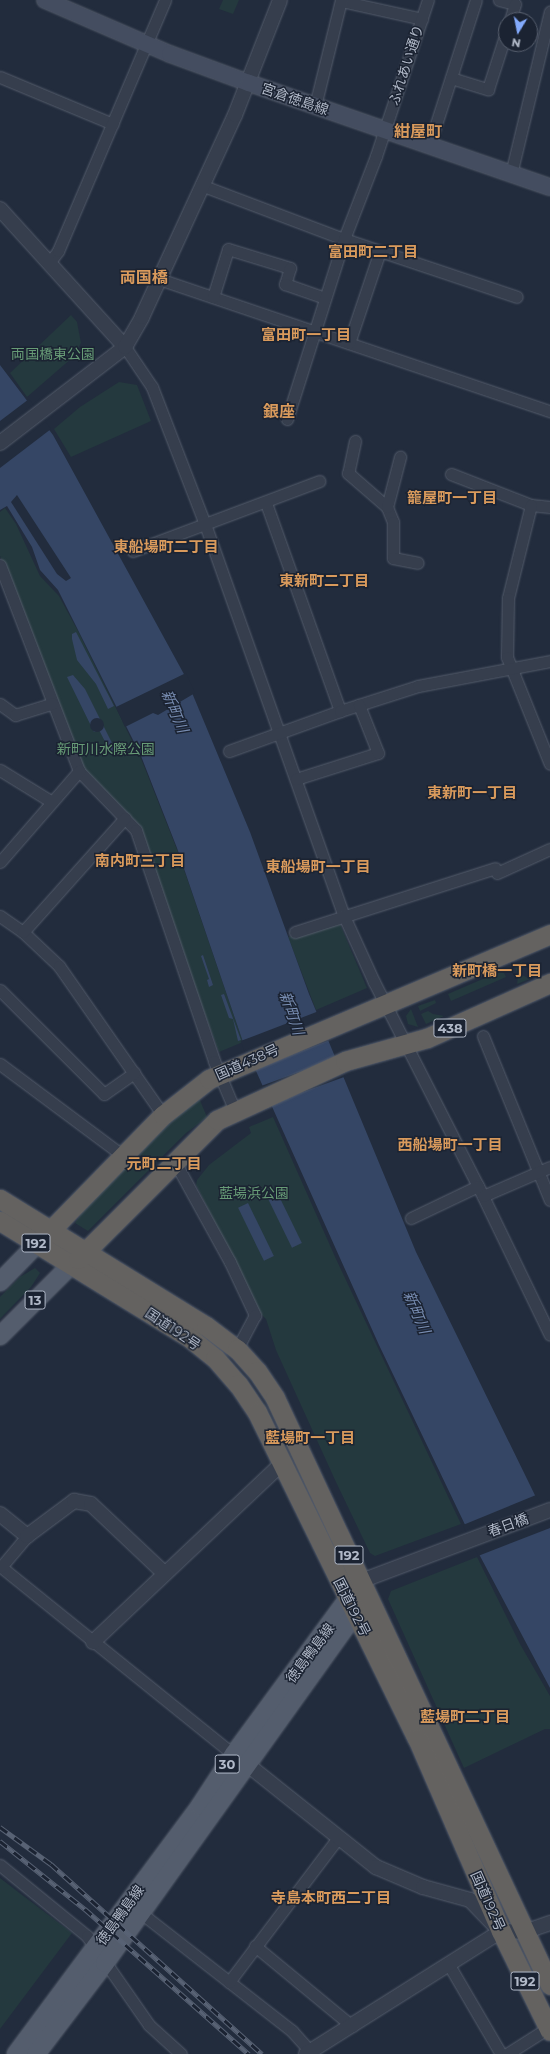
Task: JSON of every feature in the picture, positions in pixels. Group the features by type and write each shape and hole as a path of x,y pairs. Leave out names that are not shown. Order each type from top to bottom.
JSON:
{"highway":[{"name":"国道438号","path":"37,1244 122,1155 163,1115 219,1074 550,934"},
{"name":"438","path":"71,1265 217,1120 345,1061 407,1045 550,983"},
{"name":"国道192号","path":"0,1199 87,1250 206,1326 237,1349 257,1371 275,1398 550,1985"},
{"name":"国道192号","path":"0,1222 190,1338 215,1358 238,1384 257,1412 281,1464 417,1738 501,1931 549,2029"}],"main road":[{"name":"宮倉徳島線","path":"45,0 147,44 249,83 550,187"},
{"path":"0,1282 37,1244"},
{"name":"13","path":"0,1336 71,1265"},
{"name":"徳島鴨島線","path":"16,2054 100,1956 141,1913 241,1760 352,1607 361,1581"},
{"name":"徳島鴨島線","path":"36,2054 200,1806 241,1760"}],"street":[{"path":"49,263 58,251 166,0"},
{"path":"0,443 125,347 159,278 249,83 280,0"},
{"path":"315,106 341,0 422,19"},
{"name":"ふれあい通り","path":"287,419 344,239 384,130 428,0"},
{"path":"429,146 476,0"},
{"path":"506,1 515,4 512,12"},
{"path":"511,174 550,12"},
{"path":"451,78 488,89 500,52"},
{"path":"0,77 113,124"},
{"path":"201,185 344,239 517,297"},
{"path":"0,209 125,347 152,387 205,524 344,916 374,982 478,1186 550,1334"},
{"path":"213,298 228,249 290,268 285,284 325,298"},
{"path":"349,343 380,251"},
{"path":"159,278 213,298 550,410"},
{"path":"355,442 348,473 387,507 393,522 393,558 418,563"},
{"path":"387,507 400,457"},
{"path":"451,474 531,505 550,507"},
{"path":"133,551 266,503 319,481"},
{"path":"266,503 340,711"},
{"path":"531,505 508,598 507,657 550,764"},
{"path":"0,565 3,585 79,771 136,830 219,1074 242,1108"},
{"path":"229,751 340,711 418,686 550,661"},
{"path":"0,704 15,716 52,704"},
{"path":"296,779 378,753 359,705"},
{"path":"0,770 52,802"},
{"path":"0,862 79,771"},
{"path":"23,932 125,818"},
{"path":"295,932 496,870 550,849"},
{"path":"0,916 23,932 59,966 163,1115"},
{"path":"0,990 104,1094 134,1073"},
{"path":"483,1036 550,1200"},
{"path":"0,1064 122,1155"},
{"path":"175,1162 230,1262 255,1315 237,1349"},
{"path":"483,1196 537,1171 550,1167"},
{"path":"411,1218 478,1186"},
{"path":"93,1642 164,1573 281,1464"},
{"path":"164,1573 91,1504 74,1501 27,1536 0,1567 376,1867 423,1887 470,1900 501,1931"},
{"name":"春日橋","path":"361,1581 550,1510"},
{"path":"0,1514 27,1536"},
{"path":"229,1982 338,1838"},
{"path":"0,1865 87,1936 150,2025 181,2054"},
{"path":"141,1913 292,2031 309,2053 501,1931 524,1932 550,1923"},
{"path":"255,1946 352,2026"},
{"path":"449,1965 501,2054"},
{"path":"507,2054 549,2029"}],"green space":[{"path":"223,0 239,0 233,14 219,9"},
{"name":"両国橋東公園","path":"71,315 77,322 81,343 72,358 27,397 10,373"},
{"path":"119,382 137,385 151,421 71,457 54,429 80,407"},
{"name":"新町川水際公園","path":"5,508 16,524 40,576 59,596 78,631 142,761 178,852 243,1042 219,1052 175,935 139,825 84,769 0,556 0,512"},
{"path":"340,924 367,988 316,1010 288,937"},
{"path":"522,961 520,974 530,979 517,984 518,977 515,966"},
{"path":"499,972 504,973 506,977 451,1001 448,994"},
{"path":"435,1000 436,1003 420,1011 418,1006"},
{"path":"411,1009 418,1027 408,1024 406,1016"},
{"path":"428,1011 433,1014 444,1016 426,1024 421,1014"},
{"path":"199,1098 207,1117 185,1134 88,1231 75,1223 85,1208 179,1114"},
{"name":"藍場浜公園","path":"273,1117 336,1259 461,1524 375,1556 370,1553 336,1482 276,1350 266,1319 261,1314 196,1185 197,1180 209,1165 251,1133 249,1127"},
{"path":"35,1268 40,1273 31,1287 0,1319 0,1297 20,1277"},
{"path":"477,1557 520,1644 550,1696 550,1729 545,1729 464,1768 388,1599 391,1591"},
{"path":"0,1878 72,1933 0,2029"}],"water":[{"name":"新町川","path":"0,365 53,435 185,676 250,832 309,994 416,1252 550,1526 550,1688 480,1556 379,1345 243,1042 177,848 141,756 58,590 40,570 32,547 7,506 0,510"},
{"path":"76,632 114,706 108,709 96,684 77,660 72,639 72,634"},
{"path":"73,675 85,689 117,753 112,755 99,730 94,732 67,677"},
{"path":"203,955 213,985 209,987 207,980 209,979 201,956"},
{"path":"224,994 241,1040 238,1041 233,1019 229,1018 221,995"},
{"path":"276,1190 302,1243 292,1248 266,1195"},
{"path":"248,1203 274,1256 264,1261 238,1208"}],"pier":[{"path":"29,399 51,429 0,468 0,421"},
{"path":"17,495 71,578 66,581 57,574 11,502"},
{"path":"186,673 195,693 158,715 153,713 125,727 116,707"},
{"path":"97,718 102,720 104,725 102,730 97,732 92,730 90,725 92,720"},
{"path":"319,1011 330,1040 252,1070 241,1041"},
{"path":"338,1058 345,1077 268,1105 261,1086"},
{"path":"536,1495 550,1522 550,1528 478,1556 463,1525"}],"railway":[{"path":"0,1827 51,1864 262,2054"},
{"path":"0,1841 85,1909 249,2054"}],"district":[{"name":"紺屋町","path":"418,132"},
{"name":"富田町二丁目","path":"373,252"},
{"name":"両国橋","path":"144,278"},
{"name":"富田町一丁目","path":"306,335"},
{"name":"銀座","path":"279,412"},
{"name":"籠屋町一丁目","path":"452,498"},
{"name":"東船場町二丁目","path":"166,547"},
{"name":"東新町二丁目","path":"324,581"},
{"name":"東新町一丁目","path":"472,793"},
{"name":"南内町三丁目","path":"140,861"},
{"name":"東船場町一丁目","path":"318,867"},
{"name":"新町橋一丁目","path":"497,971"},
{"name":"西船場町一丁目","path":"450,1145"},
{"name":"元町二丁目","path":"164,1164"},
{"name":"藍場町一丁目","path":"310,1438"},
{"name":"藍場町二丁目","path":"465,1717"},
{"name":"寺島本町西二丁目","path":"331,1898"}]}
